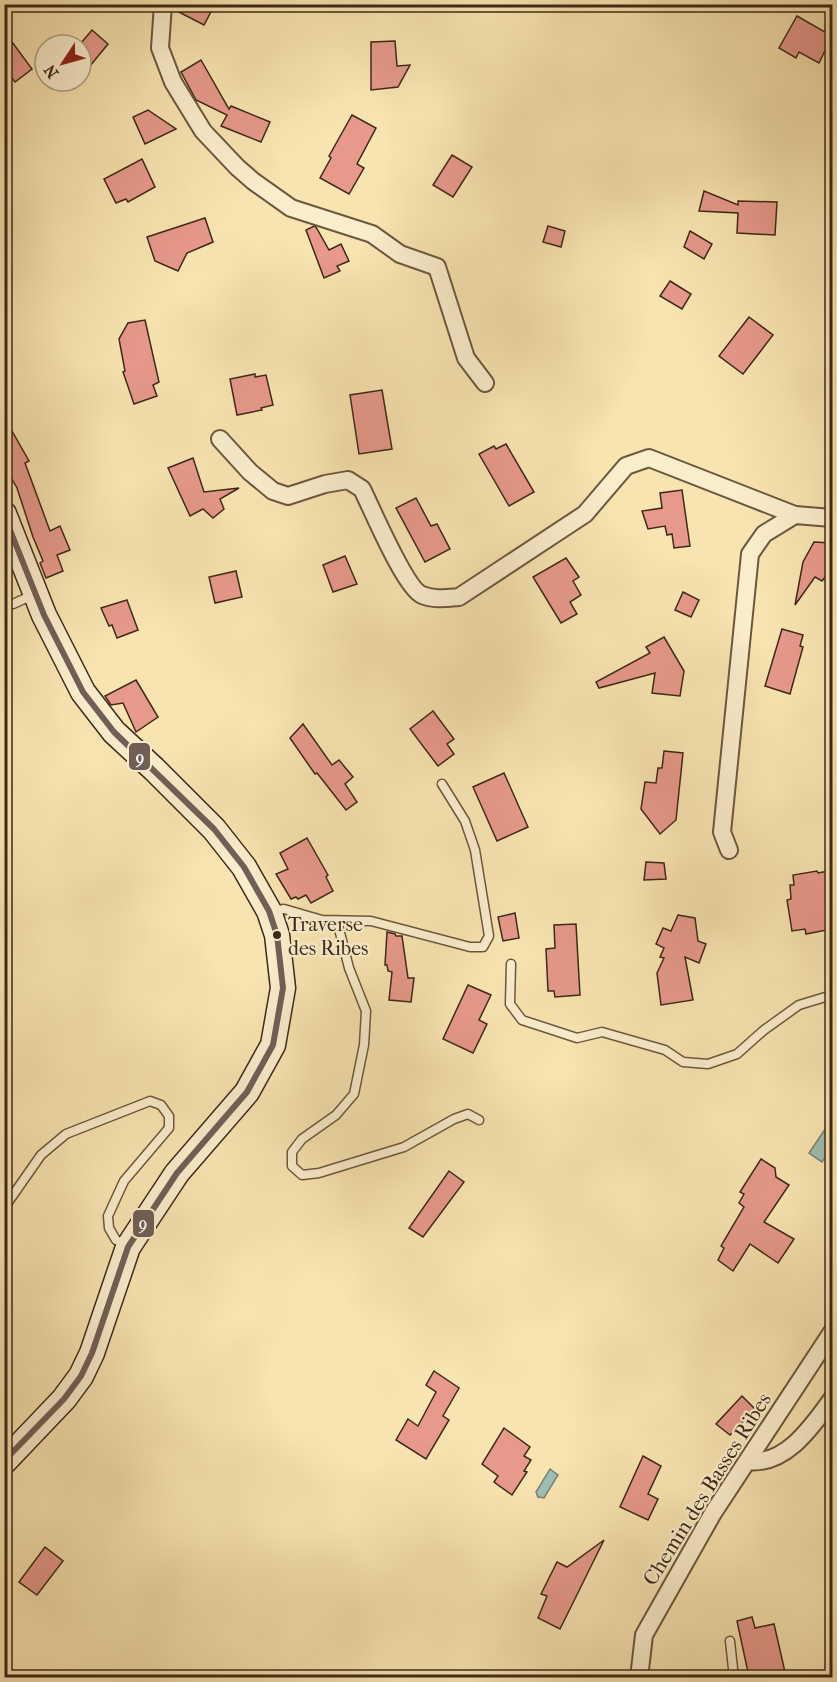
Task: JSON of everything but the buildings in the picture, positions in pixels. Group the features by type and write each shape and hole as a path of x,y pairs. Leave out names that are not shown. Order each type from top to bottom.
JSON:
{"main road":[{"path":"4,514 35,594 83,692 124,743 154,769 214,829 243,867 269,911 277,935 283,988 273,1045 247,1092 177,1173 128,1247 92,1353 81,1376 64,1399 4,1462"}],"street":[{"path":"163,4 160,48 173,82 203,131 253,181 291,208 372,234 400,254 437,267 465,358 485,383"},
{"path":"220,439 250,472 273,491 288,496 325,484 348,480 362,489 407,581 420,594 436,599 459,597 576,520 585,514 626,466 648,458 795,515 832,518"},
{"path":"729,849 722,832 750,554 764,534 795,515"},
{"name":"Chemin des Basses Ribes","path":"639,1677 644,1635 713,1513 832,1332"},
{"path":"748,1461 760,1463 789,1448 808,1431 832,1399"}],"lane":[{"path":"4,605 35,594"},
{"path":"269,911 284,909 322,920 371,921 470,947 483,947 489,936 475,850 465,821 442,784"},
{"path":"338,921 350,968 366,1011 364,1045 354,1094 336,1114 302,1139 292,1152 292,1166 302,1175 318,1173 404,1147 454,1119 468,1114 479,1120"},
{"path":"511,964 510,1004 522,1020 577,1038 602,1032 665,1050 683,1062 708,1064 737,1054 764,1030 799,1005 832,995"},
{"path":"4,1208 41,1155 66,1134 150,1101 161,1105 169,1116 169,1128 124,1181 108,1216 110,1228 116,1239 128,1247"},
{"path":"730,1641 734,1677"}],"shaded area":[{"path":"832,1119 832,1147 822,1162 809,1153"},
{"path":"550,1469 558,1475 544,1498 538,1497 536,1492"}],"transit line":[{"name":"9","path":"4,515 44,615 83,692 114,732 214,829 244,867 269,911 277,935 283,988 273,1045 247,1092 177,1173 128,1247 92,1353 81,1376 64,1399 4,1461"}],"place":[{"name":"Traverse des Ribes","path":"277,935"}]}
